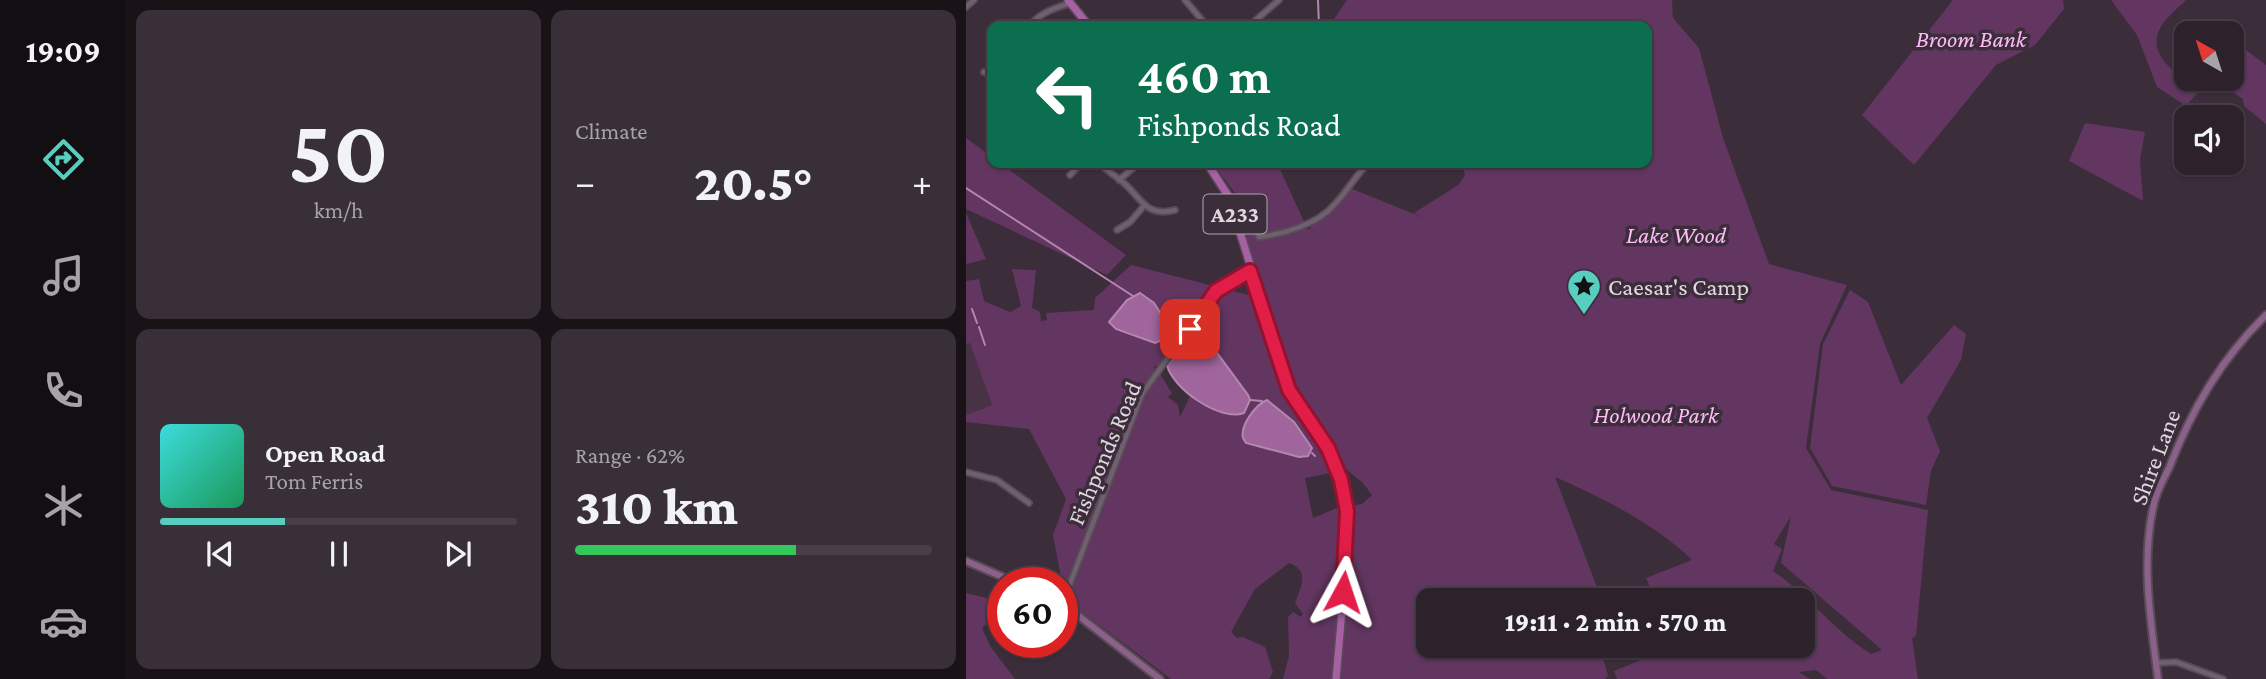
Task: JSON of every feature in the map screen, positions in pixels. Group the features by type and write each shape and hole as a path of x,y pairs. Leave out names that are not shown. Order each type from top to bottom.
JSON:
{"main road":[{"path":"1069,1 1085,21"},
{"name":"A233","path":"1211,168 1222,183 1234,211 1250,271 1289,390 1328,448 1345,496 1348,542 1336,679"}],"street":[{"path":"966,7 974,0"},
{"path":"1185,0 1203,21"},
{"path":"1255,21 1279,0"},
{"path":"1033,21 1069,1"},
{"path":"1070,175 1077,168"},
{"path":"1105,168 1143,206 1158,213 1175,210"},
{"path":"1119,180 1133,168"},
{"path":"1234,211 1252,210 1259,237 1286,231 1320,217 1332,208 1365,168"},
{"path":"1117,230 1130,222 1143,206"},
{"name":"Fishponds Road","path":"1077,567 1142,394 1216,291 1250,271"},
{"name":"Shire Lane","path":"2158,679 2148,560 2153,506 2197,402 2236,344 2266,315"},
{"path":"966,472 996,480 1029,503"},
{"path":"966,561 987,570"},
{"path":"1078,613 1160,679"},
{"path":"2156,663 2176,662 2223,679"}],"shaded area":[{"path":"1140,293 1154,303 1170,328 1160,341 1155,343 1116,329 1109,322 1127,300"},
{"path":"1196,329 1209,342 1248,395 1250,400 1244,413 1223,413 1210,408 1187,393 1171,374 1167,365"},
{"path":"970,342 992,405 966,415 966,344"},
{"path":"1267,400 1294,422 1312,448 1308,456 1299,457 1246,443 1243,433 1246,422 1258,406"}],"green space":[{"path":"1347,0 1672,0 1673,18 1699,48 1723,138 1769,264 1847,285 1820,344 1806,448 1831,490 1928,510 1916,636 1912,638 1918,679 1827,679 1816,670 1799,672 1810,679 1617,679 1614,671 1646,658 1815,658 1815,607 1871,654 1882,650 1815,592 1815,588 1810,588 1781,563 1791,516 1774,544 1782,549 1773,571 1794,588 1650,588 1646,578 1692,560 1645,524 1555,477 1597,587 1416,588 1416,658 1595,658 1604,661 1608,676 1605,679 1283,679 1289,656 1288,617 1293,612 1301,617 1303,614 1295,603 1302,575 1296,566 1289,563 1255,589 1231,632 1237,638 1243,637 1265,647 1273,672 1269,679 1171,679 1078,609 1078,567 1059,567 1053,535 1066,499 1029,429 966,422 966,415 992,405 970,343 966,344 966,281 979,279 984,301 1010,312 1021,306 1012,269 1036,270 1032,308 1040,312 1041,321 1047,320 1046,313 1094,310 1095,298 1131,265 1257,297 1235,193 1216,168 1279,168 1308,230 1350,188 1424,218 1414,213 1458,185 1465,176 1463,168 1652,168 1652,21 1332,21","holes":["1187,329 1196,330 1209,342 1244,390 1239,415 1227,415 1190,396 1180,417 1178,405 1168,397 1172,393 1160,374 1150,385 1156,372 1154,367 1161,364","1267,400 1294,422 1312,448 1299,457 1246,443 1249,418 1256,408","1341,465 1363,483 1372,495 1362,504 1337,508 1313,518 1305,478 1331,473"]},
{"name":"Broom Bank","path":"1953,0 2063,0 2064,9 2035,45 1996,65 1914,165 1862,115"},
{"path":"2111,0 2186,0 2162,25 2157,36 2157,46 2160,55 2174,71 2174,91 2199,91 2187,105 2157,87 2137,35"},
{"path":"2244,49 2266,65 2266,124 2244,106 2243,99 2231,91 2244,91"},
{"path":"2085,123 2145,132 2140,159 2143,201 2069,161"},
{"path":"966,138 987,153 987,168 1007,168 1126,255 1107,275 966,209"},
{"path":"966,213 986,259 967,264 966,263"},
{"path":"1850,290 1868,302 1901,385 1954,325 1966,334 1961,360 1927,418 1940,451 1931,471 1926,505 1832,486 1810,448 1823,344"},
{"path":"966,593 987,598 987,624 982,628 987,639 987,658 999,658 1015,679 966,679"}],"waterway":[{"path":"1318,0 1319,21"},
{"path":"966,188 1133,296"},
{"path":"972,309 977,323"},
{"path":"979,327 985,345"},
{"path":"1170,328 1191,332"},
{"path":"1250,400 1262,401"},
{"path":"1312,453 1315,456"}],"place":[{"name":"Caesar's Camp","path":"1584,316"}],"route":[{"path":"1190,329 1216,291 1250,271 1289,390 1328,448 1341,480 1347,511 1348,542 1343,592"}],"park label":[{"name":"Lake Wood","path":"1676,234"},
{"name":"Holwood Park","path":"1656,414"}]}
